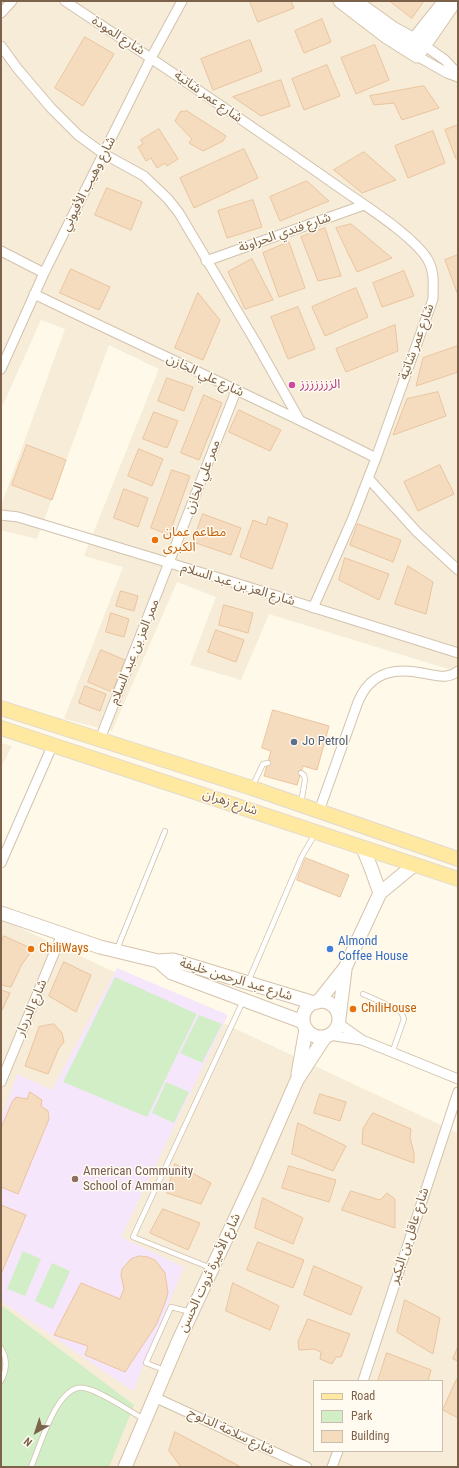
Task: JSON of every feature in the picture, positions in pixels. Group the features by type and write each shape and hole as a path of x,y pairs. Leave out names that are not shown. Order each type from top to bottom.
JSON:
{"main road":[{"name":"شارع زهران","path":"1,708 252,788 458,858"},
{"name":"شارع زهران","path":"1,728 53,744 458,880"}],"street":[{"path":"1,13 12,1"},
{"name":"شارع المودة","path":"65,1 151,58"},
{"name":"شارع وهيب الأفيوني","path":"1,370 44,273 151,58 182,1"},
{"path":"340,1 387,37 445,60 458,74"},
{"path":"355,1 394,28 447,73 458,77"},
{"path":"415,47 445,1"},
{"path":"415,47 455,1"},
{"path":"1,46 17,68 51,108 78,135 104,154 144,176 168,199 179,213 206,261 255,341 299,419"},
{"name":"شارع عمر شاتية","path":"151,58 292,154 399,230 428,260 434,275 433,299 376,458 352,520 313,608"},
{"name":"شارع فندي الحراونة","path":"206,261 364,205"},
{"path":"1,251 44,273"},
{"name":"شارع علي الخازن","path":"34,294 236,391 299,419 376,458"},
{"name":"ممر علي الخازن","path":"170,564 236,391"},
{"path":"368,478 417,532 458,570"},
{"name":"شارع العز بن عبد السلام","path":"1,508 18,517"},
{"name":"شارع العز بن عبد السلام","path":"1,515 18,517 458,653"},
{"name":"ممر العز بن عبد السلام","path":"100,739 170,564"},
{"path":"319,811 361,695 370,682 380,675 391,671 410,671 446,677 458,671"},
{"path":"1,863 53,744"},
{"path":"363,848 380,893"},
{"path":"327,1036 333,1032 338,1021 346,968 380,893 414,865"},
{"name":"شارع عبد الرحمن خليفة","path":"1,913 116,951 158,962 173,960 247,984 316,1002"},
{"name":"شارع الدردار","path":"1,1082 62,934"},
{"name":"شارع عبد الرحمن خليفة","path":"158,962 172,973 244,999 304,1025"},
{"path":"346,968 316,1002 305,1011 304,1025 314,1036 362,1040"},
{"path":"316,1002 326,1002 332,1006 336,1011 338,1021 362,1040 458,1079"},
{"name":"شارع الأميرة ثروت الحسن","path":"298,1080 304,1025"},
{"name":"شارع الأميرة ثروت الحسن","path":"125,1467 166,1370 298,1080 327,1036"},
{"name":"شارع عاقل بن البكير","path":"363,1380 458,1092"},
{"name":"شارع سلامة الدلوح","path":"154,1397 307,1467"},
{"path":"332,1467 338,1452"}],"lane":[{"path":"252,788 263,764 268,763"},
{"path":"301,773 304,775 305,780 301,805"},
{"path":"116,951 165,831"},
{"path":"247,984 302,856 316,832"},
{"path":"363,994 399,1010 402,1014 404,1019 392,1053"},
{"path":"212,1269 133,1237 244,999"},
{"path":"166,1370 146,1363 171,1308 193,1312"},
{"path":"1,1348 6,1360 1,1381"},
{"path":"31,1467 54,1412 63,1397 76,1388 84,1388 97,1393 145,1419"}],"shaded area":[{"path":"1,1 458,1 458,672 269,614 241,680 190,665 216,597 177,582 112,731 64,719 123,567 84,556 159,369 109,345 37,539 1,530 1,506 65,329 41,320 1,409"},
{"path":"1,743 12,746 1,767"},
{"path":"1,919 458,1133 458,1467 1,1467"},
{"name":"American Community School of Amman","path":"117,968 228,1015 121,1237 184,1267 133,1391 1,1301 1,1121 17,1074 52,1090"}],"green space":[{"path":"115,977 197,1014 147,1117 63,1082"},
{"path":"199,1015 222,1024 202,1063 180,1053"},
{"path":"166,1082 189,1092 174,1123 152,1113"},
{"path":"23,1251 41,1259 25,1296 7,1289"},
{"path":"52,1263 70,1271 53,1309 35,1301"},
{"path":"1,1305 134,1405 109,1467 1,1467"}],"building":[{"path":"250,1 291,1 294,8 258,22"},
{"path":"390,1 424,1 412,18"},
{"path":"322,19 331,42 304,53 295,31"},
{"path":"85,37 114,54 83,106 55,88"},
{"path":"250,40 262,71 213,90 201,59"},
{"path":"375,45 389,80 356,94 341,58"},
{"path":"327,65 340,96 304,110 292,79"},
{"path":"281,80 290,106 261,116 233,97"},
{"path":"424,86 439,108 402,120 394,103 374,105 370,96"},
{"path":"187,111 226,136 223,141 203,151 189,143 192,139 175,121 180,112"},
{"path":"458,125 458,158 456,159 445,130"},
{"path":"159,129 178,159 167,166 165,163 157,168 151,158 146,161 138,147 143,144 141,140"},
{"path":"433,131 445,163 408,178 395,146"},
{"path":"244,149 258,178 194,208 180,178"},
{"path":"364,152 396,180 362,193 334,170"},
{"path":"307,181 329,201 280,221 270,197"},
{"path":"107,188 142,202 131,230 95,215"},
{"path":"253,200 262,227 227,238 218,211"},
{"path":"351,224 392,258 357,272 336,228"},
{"path":"325,228 341,276 318,281 301,237"},
{"path":"289,242 305,288 279,297 263,253"},
{"path":"458,255 458,295 445,260"},
{"path":"252,259 273,300 245,309 228,272"},
{"path":"71,269 110,287 99,310 60,293"},
{"path":"404,271 414,296 382,307 373,283"},
{"path":"356,288 368,317 325,336 312,307"},
{"path":"198,293 220,320 203,360 175,348"},
{"path":"298,307 315,349 288,359 271,317"},
{"path":"395,325 398,351 346,372 336,349"},
{"path":"458,346 458,372 416,386 423,358"},
{"path":"167,378 193,387 184,411 158,401"},
{"path":"438,392 446,416 393,435 407,399"},
{"path":"204,395 222,403 199,460 181,453"},
{"path":"239,410 281,430 270,451 229,432"},
{"path":"154,412 178,421 167,448 143,439"},
{"path":"27,445 66,460 52,500 12,485"},
{"path":"139,449 163,459 152,486 128,476"},
{"path":"440,465 454,494 418,511 404,482"},
{"path":"172,470 190,476 169,535 151,528"},
{"path":"124,489 148,498 138,527 114,518"},
{"path":"203,514 241,528 231,555 193,542"},
{"path":"269,517 288,524 272,569 240,557 253,520 266,525"},
{"path":"358,524 401,540 393,562 350,545"},
{"path":"345,558 389,574 379,600 339,580"},
{"path":"408,566 433,582 426,614 395,604"},
{"path":"121,591 138,596 134,611 116,606"},
{"path":"224,605 253,613 248,633 219,625"},
{"path":"111,613 129,619 124,637 106,632"},
{"path":"216,630 244,640 236,662 208,652"},
{"path":"101,650 125,660 112,692 88,682"},
{"path":"85,686 106,694 100,711 79,703"},
{"name":"Jo Petrol","path":"273,710 329,726 317,770 303,766 297,785 264,776 271,751 262,748"},
{"path":"306,858 349,875 340,897 297,880"},
{"path":"4,936 33,949 22,964 11,987 1,985 1,942"},
{"path":"64,962 91,975 76,1012 49,996"},
{"path":"1,990 10,993 2,1010 1,1009"},
{"path":"54,1024 62,1033 64,1042 59,1048 48,1074 25,1066 39,1027"},
{"path":"30,1092 42,1100 41,1106 48,1111 49,1119 18,1194 1,1187 1,1128 12,1102 16,1097 27,1099"},
{"path":"320,1094 346,1102 340,1121 314,1113"},
{"path":"373,1113 411,1129 410,1138 414,1153 414,1163 362,1144 363,1129"},
{"path":"298,1123 346,1146 333,1171 292,1154"},
{"path":"175,1164 211,1183 201,1204 167,1193"},
{"path":"289,1166 336,1180 329,1202 282,1188"},
{"path":"351,1191 380,1200 387,1193 395,1199 395,1228 342,1210"},
{"path":"263,1198 303,1218 293,1244 255,1228"},
{"path":"1,1205 26,1215 1,1274"},
{"path":"163,1209 200,1223 188,1250 150,1233"},
{"path":"258,1242 304,1260 293,1288 247,1270"},
{"path":"140,1256 155,1260 159,1265 165,1273 168,1293 156,1325 125,1372 85,1355 88,1346 54,1335 81,1283 120,1299 124,1289 121,1275 122,1269 131,1259"},
{"path":"314,1266 362,1287 351,1315 304,1295"},
{"path":"233,1283 279,1306 270,1330 226,1311"},
{"path":"405,1300 440,1318 433,1354 397,1332"},
{"path":"308,1319 350,1334 341,1357 336,1357 332,1364 320,1359 321,1352 314,1349 299,1350 298,1342"},
{"path":"458,1347 458,1361 453,1359"},
{"path":"387,1353 431,1370 428,1380 378,1380"},
{"path":"458,1379 458,1418 443,1410"},
{"path":"175,1432 241,1467 181,1467 169,1451"}],"place":[{"name":"الززززززز","path":"292,385"},
{"name":"مطاعم عمان الكبرى","path":"155,540"},
{"name":"Jo Petrol","path":"294,742"},
{"name":"ChiliWays","path":"31,949"},
{"name":"Almond Coffee House","path":"330,949"},
{"name":"ChiliHouse","path":"353,1009"},
{"name":"American Community School of Amman","path":"75,1179"}]}
